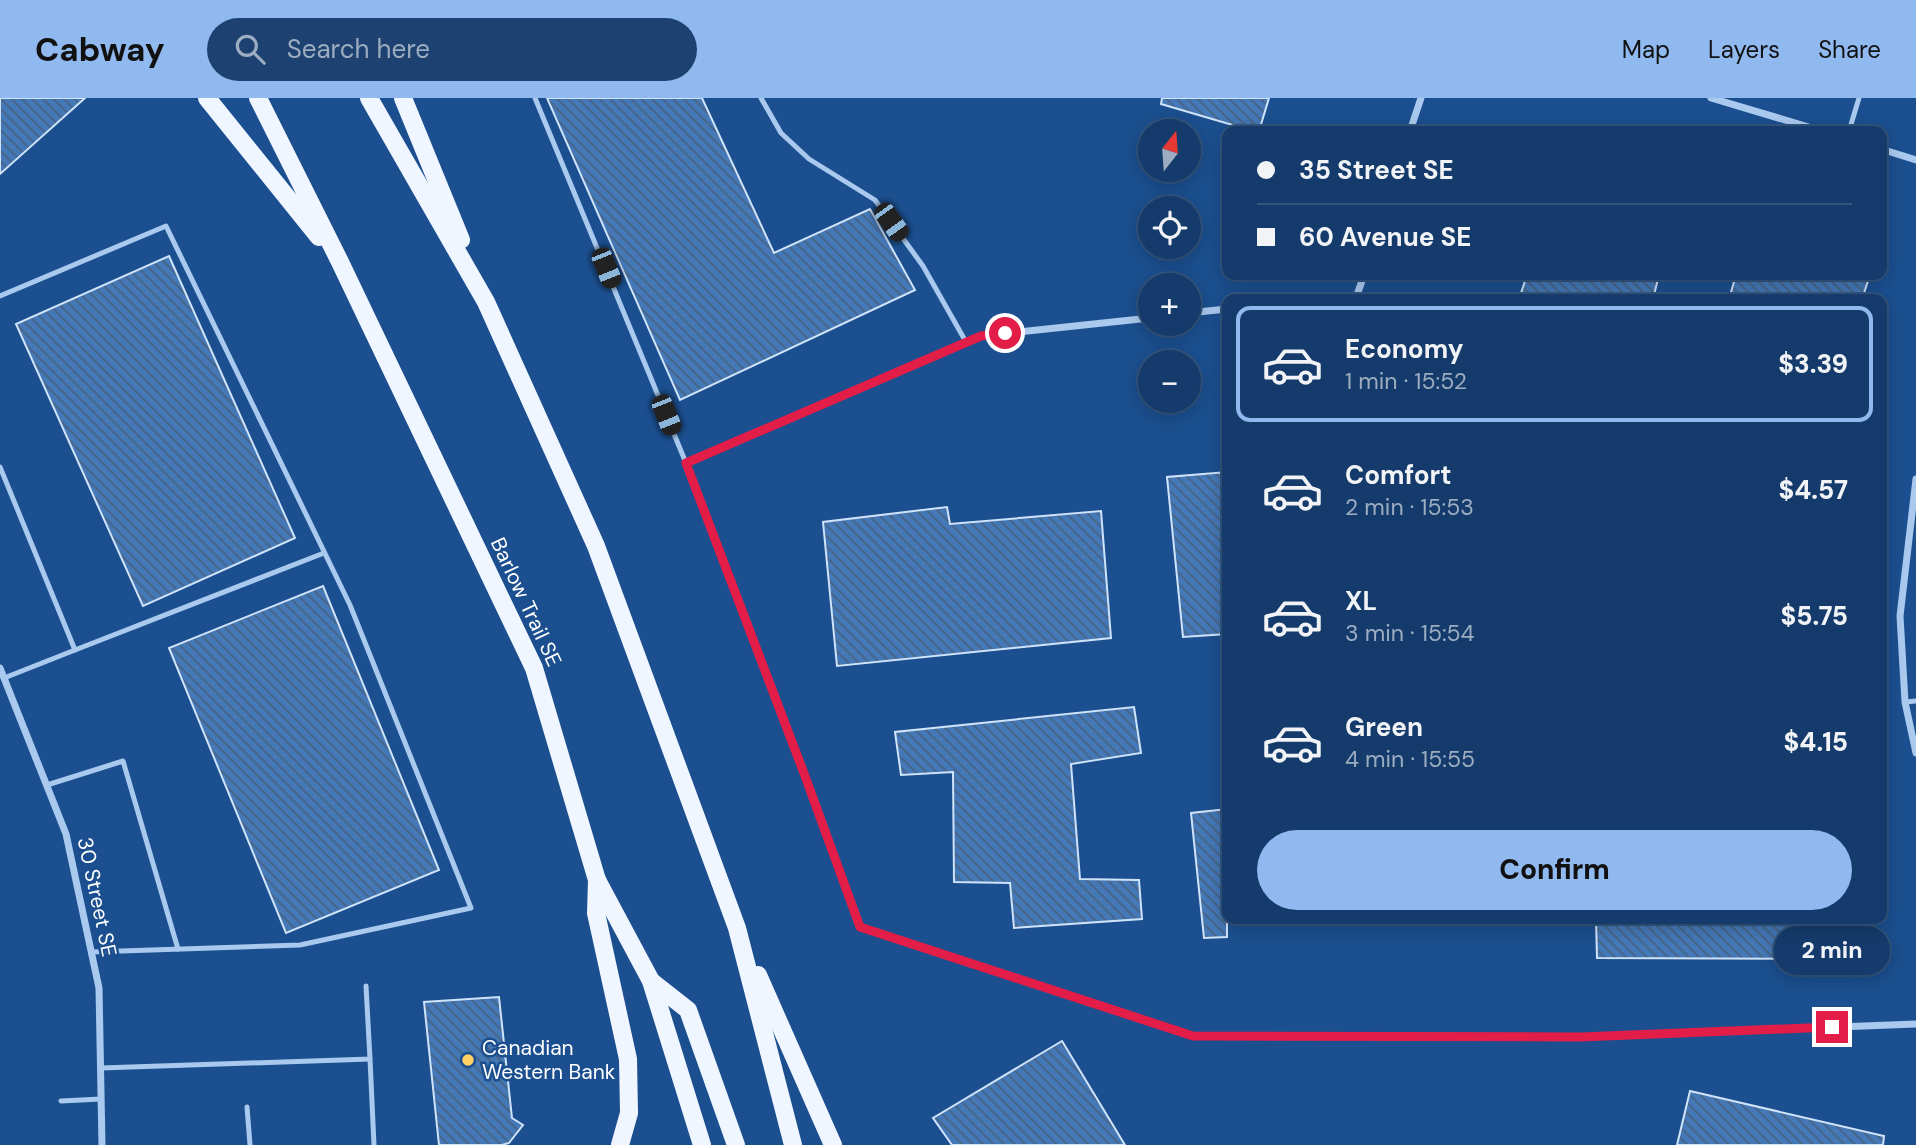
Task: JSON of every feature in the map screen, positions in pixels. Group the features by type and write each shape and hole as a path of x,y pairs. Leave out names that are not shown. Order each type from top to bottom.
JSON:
{"main road":[{"path":"207,98 340,261"},
{"name":"Barlow Trail SE","path":"258,98 340,261 534,668 597,880 651,981 702,1145"},
{"path":"369,98 486,302"},
{"path":"404,98 486,302 596,546 737,928 833,1145"},
{"path":"597,880 596,914 628,1059 629,1113 620,1145"},
{"path":"737,928 793,1145"},
{"path":"651,981 688,1010 736,1145"}],"street":[{"path":"1412,126 1421,98"},
{"path":"1712,98 1805,126"},
{"path":"1887,151 1916,160"},
{"path":"1201,312 1222,310"},
{"path":"1138,318 981,336 686,463 860,927 1193,1036 1581,1037 1916,1024"},
{"path":"1916,479 1900,616 1905,702 1916,753"},
{"name":"30 Street SE","path":"0,668 66,834 92,952 99,988 102,1145"}],"lane":[{"path":"535,98 686,463"},
{"path":"761,98 781,133 809,159 875,200 923,266 966,342"},
{"path":"1851,126 1859,98"},
{"path":"0,296 166,226 350,605 471,908 300,945 92,952"},
{"path":"0,467 75,650"},
{"path":"5,678 324,553"},
{"path":"1905,702 1916,701"},
{"path":"47,785 123,761 178,949"},
{"path":"366,986 374,1145"},
{"path":"101,1068 370,1059"},
{"path":"61,1101 101,1099"},
{"path":"247,1107 250,1145"}],"building":[{"path":"0,98 85,98 0,174"},
{"path":"547,98 702,98 774,253 870,209 915,290 680,400"},
{"path":"1162,98 1269,98 1261,126 1236,126 1161,104"},
{"path":"169,256 295,538 143,606 16,324"},
{"path":"1525,280 1658,280 1654,294 1521,294"},
{"path":"1735,280 1868,280 1864,294 1730,294"},
{"path":"1222,472 1222,634 1183,637 1167,477"},
{"path":"947,507 950,524 1101,511 1111,638 837,666 823,522"},
{"path":"323,586 439,870 286,933 169,648"},
{"path":"1134,707 1141,753 1071,764 1080,879 1139,880 1142,919 1014,928 1010,883 954,882 953,772 901,775 895,732"},
{"path":"1222,810 1222,924 1227,924 1227,937 1204,938 1191,813"},
{"path":"1596,924 1864,924 1868,959 1597,958"},
{"name":"Canadian Western Bank","path":"499,997 512,1118 523,1125 509,1143 502,1145 439,1145 424,1002"},
{"path":"1062,1041 1125,1145 952,1145 933,1118"},
{"path":"1690,1091 1884,1136 1883,1145 1677,1145"}],"place":[{"name":"Canadian Western Bank","path":"468,1060"}],"route":[{"path":"1005,333 981,336 686,463 860,927 1193,1036 1581,1037 1832,1027"}]}
